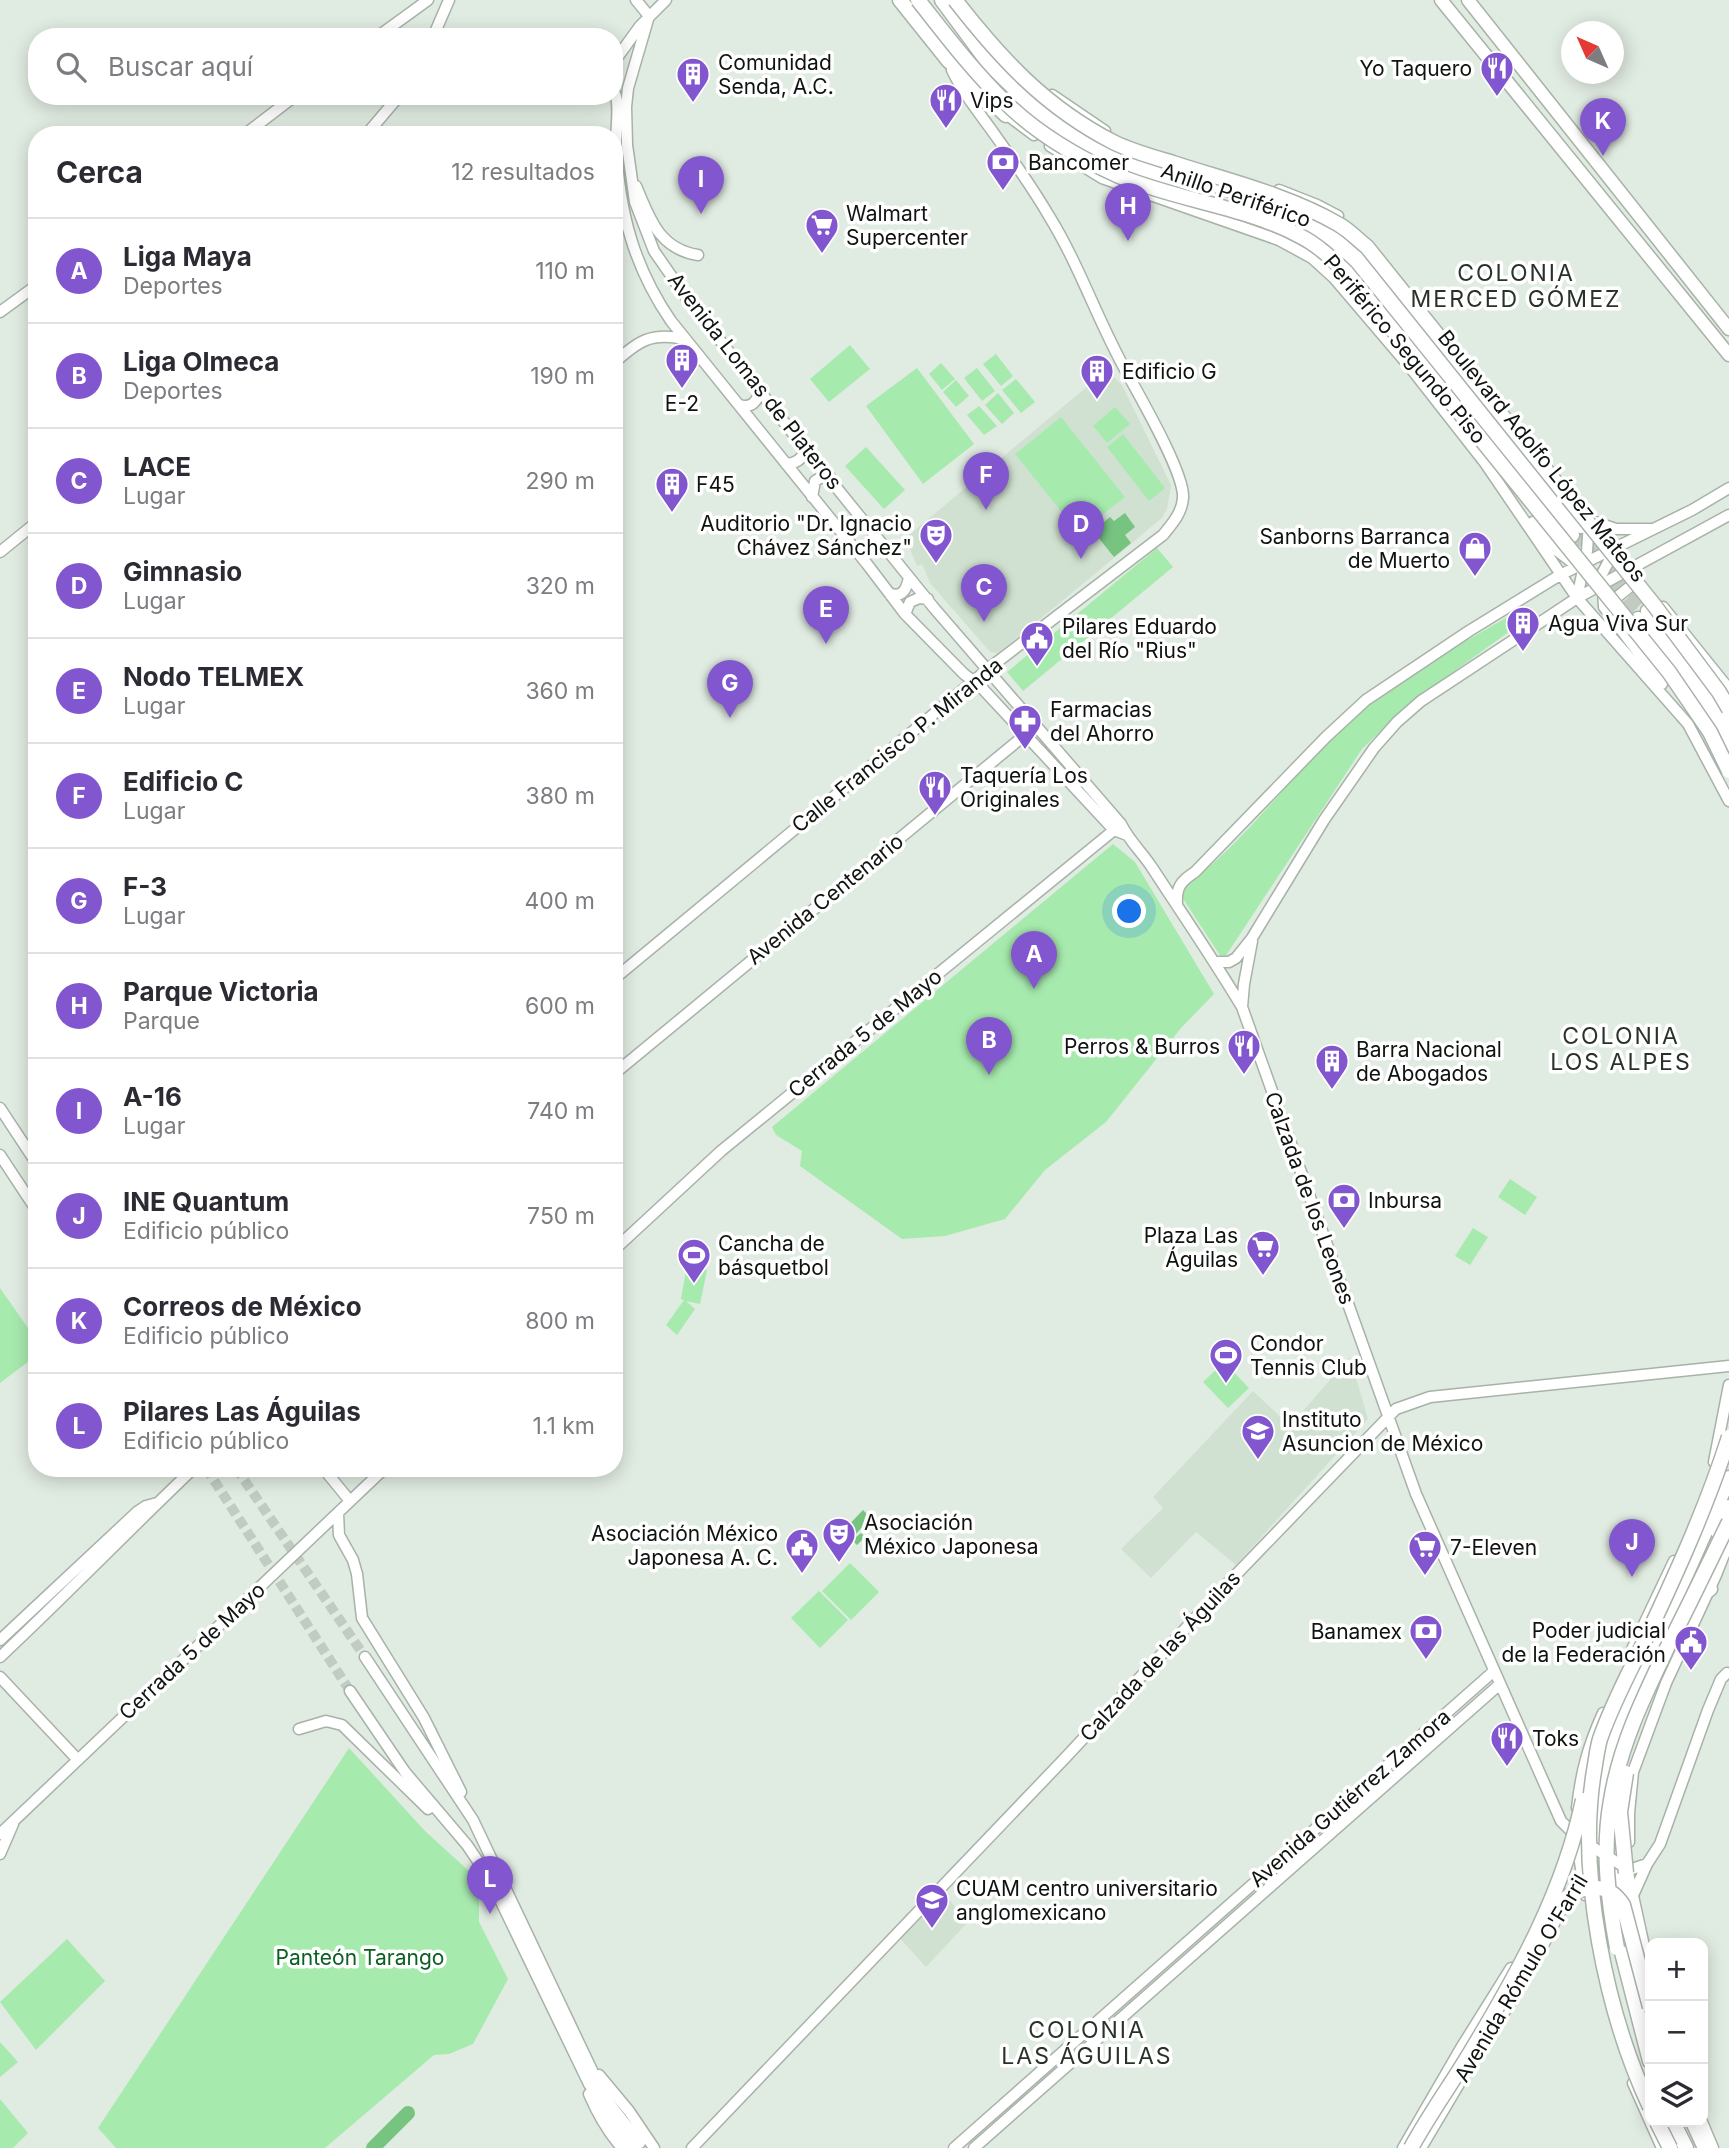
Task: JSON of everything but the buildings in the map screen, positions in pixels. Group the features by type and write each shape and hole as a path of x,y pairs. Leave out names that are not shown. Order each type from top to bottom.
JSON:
{"highway":[{"path":"900,0 948,60 1006,115"},
{"name":"Periférico Segundo Piso","path":"918,0 958,51 1005,103 1060,143 1096,164 1142,184 1282,227 1321,249 1346,272 1669,672 1710,732 1729,771"},
{"name":"Anillo Periférico","path":"926,0 962,48 998,87 1028,114 1091,156 1145,177 1283,221 1329,243 1355,263 1585,527"},
{"name":"Anillo Periférico","path":"942,0 985,58 1017,91 1073,132 1111,152 1287,208 1335,232 1362,254 1585,527"},
{"name":"Periférico Segundo Piso","path":"955,0 994,49 1025,81 1080,122 1114,142 1140,153 1290,201 1340,225 1367,247 1654,606 1720,691 1729,709"},
{"path":"985,58 986,32"},
{"path":"1123,186 1145,177"},
{"path":"1405,361 1406,324"},
{"path":"1729,728 1712,696 1643,615 1702,701 1729,748"},
{"path":"1411,2148 1473,2049 1531,1945 1555,1895 1576,1832 1590,1767 1599,1742 1712,1490 1729,1437"},
{"path":"1645,2042 1606,1893 1595,1829 1597,1806 1617,1730 1729,1478"},
{"path":"1706,1488 1713,1517"},
{"path":"1645,2001 1617,1889 1613,1824 1617,1772 1626,1735 1647,1683 1729,1507"},
{"path":"1648,2064 1617,1948 1609,1902 1606,1851 1611,1800 1622,1754 1640,1706 1729,1522"},
{"path":"1685,1601 1710,1589"},
{"path":"1640,1706 1620,1812 1625,1865 1645,1959"},
{"path":"1599,1742 1589,1798 1592,1898 1616,2011 1645,2094"},
{"path":"1473,2049 1513,1994 1563,1902 1584,1888 1606,1889 1615,1894 1623,1905 1648,2001"},
{"path":"1658,2127 1663,2147"},
{"path":"1663,2147 1669,2127"},
{"path":"1673,2127 1684,2148"},
{"path":"1685,2127 1695,2148"},
{"path":"1695,2127 1705,2148"}],"main road":[{"path":"389,28 428,0"},
{"path":"437,28 449,0"},
{"path":"636,0 649,16"},
{"path":"623,50 649,16 666,0"},
{"path":"892,0 952,70 983,98 1089,172 1279,240 1312,258 1352,297 1405,361 1507,495 1577,598 1688,723"},
{"name":"Boulevard Adolfo López Mateos","path":"961,0 1017,68 1118,140 1293,195 1343,219 1371,242 1585,527 1615,549 1729,690"},
{"path":"1441,0 1729,355"},
{"path":"1468,0 1729,328"},
{"name":"Avenida Lomas de Plateros","path":"649,16 632,71 626,107 627,145 635,202 654,251 806,450 1118,827"},
{"name":"Calle Francisco P. Miranda","path":"623,972 988,669 1163,534 1181,510 1183,498 1178,474 1144,403 1110,343 1059,232 1013,160 962,89 952,70"},
{"path":"256,126 283,105"},
{"path":"374,126 391,105"},
{"name":"Avenida Lomas de Plateros","path":"615,126 617,105"},
{"path":"631,174 664,240 675,249 698,255"},
{"name":"Avenida Lomas de Plateros","path":"623,206 632,249 655,298 684,339 905,614 973,683 981,687 1118,827"},
{"path":"0,312 28,292"},
{"path":"623,355 639,342 650,338 670,336 684,339"},
{"path":"738,405 752,405 757,400 759,389"},
{"path":"786,464 795,463 803,457 806,450"},
{"path":"812,497 815,481 830,477"},
{"path":"1177,906 1176,890 1183,880 1195,872 1326,737 1366,700 1468,631 1560,575 1581,567 1729,488"},
{"path":"1507,495 1523,509 1561,556 1603,579"},
{"path":"1216,962 1229,962 1236,958 1252,938 1324,821 1374,748 1397,722 1421,701 1603,579 1632,569 1729,515"},
{"path":"1585,527 1624,530 1656,527"},
{"path":"1561,556 1585,527"},
{"path":"1577,598 1585,527"},
{"path":"0,552 28,529"},
{"path":"1615,549 1603,579 1604,607 1674,699 1729,802"},
{"path":"889,593 902,595 908,586 909,577"},
{"path":"1604,607 1632,585 1649,591"},
{"path":"905,614 910,602 919,598 928,599"},
{"name":"Avenida Centenario","path":"623,1067 1036,726"},
{"name":"Calzada de los Leones","path":"1118,827 1142,851 1216,962 1242,1007 1416,1494 1556,1811 1561,1821 1577,1837"},
{"name":"Cerrada 5 de Mayo","path":"623,1242 721,1151 1118,827"},
{"path":"1157,875 1183,880"},
{"path":"1242,1007 1252,938"},
{"path":"0,1108 28,1150"},
{"path":"0,1155 28,1197"},
{"name":"Calzada de las Águilas","path":"692,2148 1396,1409 1430,1397 1729,1366"},
{"path":"1663,2147 1639,2100 1605,1998 1594,1950 1582,1873 1577,1813 1581,1771 1590,1743 1706,1488 1718,1450 1729,1385"},
{"path":"179,1483 181,1477"},
{"path":"0,1657 185,1477"},
{"path":"330,1477 351,1502"},
{"name":"Cerrada 5 de Mayo","path":"0,1834 376,1477"},
{"path":"0,1640 137,1511 156,1503"},
{"path":"338,1513 339,1535 353,1560 357,1574 362,1618 424,1718 581,2057 589,2084 616,2126 637,2145"},
{"path":"1645,1938 1627,1870 1622,1817 1633,1772 1666,1683 1729,1542"},
{"path":"365,1657 473,1820"},
{"name":"Avenida Gutiérrez Zamora","path":"954,2148 1494,1671"},
{"path":"1634,1893 1647,1864 1660,1844 1706,1717 1721,1679 1728,1671"},
{"path":"0,1677 78,1760"},
{"name":"Avenida Gutiérrez Zamora","path":"974,2148 1500,1684"},
{"path":"350,1691 405,1772 464,1842 490,1880 581,2057 629,2111 654,2148"},
{"path":"299,1729 326,1721 342,1725 464,1842"},
{"path":"1556,1811 1622,1817"},
{"name":"Avenida Rómulo O'Farril","path":"1593,1867 1595,1849 1622,1817"},
{"path":"0,1854 14,1822"},
{"path":"1577,1837 1627,1870"},
{"name":"Avenida Rómulo O'Farril","path":"1402,2148 1530,1936 1577,1837"},
{"path":"1582,1873 1593,1867 1627,1870 1647,1864"},
{"name":"Avenida Rómulo O'Farril","path":"1421,2148 1491,2030 1534,1964 1569,1889 1582,1873"},
{"path":"590,2066 610,2104 637,2145"},
{"path":"589,2084 589,2094 598,2115 622,2148"},
{"path":"1704,2127 1713,2148"}],"shaded area":[{"path":"1104,376 1115,378 1122,385 1171,485 1167,509 1162,518 1004,648 997,653 990,652 930,583 922,564 917,566 909,547 909,535 1095,380"},
{"path":"1125,513 1135,527 1125,535 1131,543 1114,557 1093,531 1110,517 1114,521"},
{"name":"Instituto Asuncion de México","path":"1350,1357 1368,1419 1236,1565 1196,1532 1151,1578 1121,1549 1163,1508 1153,1497 1253,1391 1290,1426"},
{"path":"863,1510 871,1518 853,1537 861,1533 865,1537 857,1545 843,1531"},
{"name":"CUAM centro universitario anglomexicano","path":"940,1889 968,1922 926,1967 897,1935"}],"green space":[{"path":"850,345 870,369 829,402 810,379"},
{"path":"996,354 1013,376 1001,386 983,364"},
{"path":"941,363 955,379 942,390 929,374"},
{"path":"917,368 974,444 923,484 866,406"},
{"path":"977,368 995,391 982,401 964,378"},
{"path":"1016,379 1035,402 1021,413 1002,390"},
{"path":"956,380 969,396 956,407 943,392"},
{"path":"998,393 1014,413 1002,424 985,405"},
{"path":"979,406 997,426 984,435 967,415"},
{"path":"1115,407 1130,424 1107,443 1093,426"},
{"path":"1061,417 1125,497 1079,533 1015,454"},
{"path":"1123,434 1165,488 1149,501 1107,447"},
{"path":"866,447 905,490 884,509 845,466"},
{"path":"1157,548 1173,567 1023,691 1007,672"},
{"path":"1525,607 1531,616 1406,706 1362,749 1223,960 1178,891 1227,851 1314,756 1359,712 1419,669"},
{"path":"1113,844 1135,862 1214,994 1181,1028 1106,1122 1045,1170 1005,1219 945,1236 902,1239 800,1166 802,1151 776,1135 772,1127"},
{"path":"1510,1179 1537,1197 1525,1215 1498,1197"},
{"path":"1473,1228 1488,1237 1470,1265 1455,1256"},
{"name":"Cancha de básquetbol","path":"687,1265 707,1270 700,1304 686,1301 695,1309 677,1335 666,1325 684,1300 681,1299"},
{"path":"0,1288 28,1328 28,1362 0,1383"},
{"name":"Condor Tennis Club","path":"1224,1362 1249,1388 1228,1408 1203,1382"},
{"path":"850,1563 879,1592 851,1620 822,1591"},
{"path":"819,1591 848,1620 820,1648 791,1618"},
{"name":"Panteón Tarango","path":"349,1748 425,1831 470,1872 479,1900 479,1922 508,1979 473,2044 449,2054 434,2055 325,2148 116,2148 98,2128"},
{"path":"67,1939 105,1981 36,2050 0,2002"},
{"path":"0,2042 18,2062 0,2077"},
{"path":"0,2099 28,2133 13,2148 0,2148"}],"waterway":[{"path":"373,2148 408,2113"}],"tunnel":[{"path":"1582,526 1648,611"},
{"path":"1572,535 1638,619"},
{"path":"212,1477 350,1691"},
{"path":"242,1477 365,1657"}],"place":[{"name":"Yo Taquero","path":"1497,98"},
{"name":"Comunidad Senda, A.C.","path":"693,104"},
{"name":"Vips","path":"946,130"},
{"name":"Correos de México","path":"1603,156"},
{"name":"Bancomer","path":"1003,192"},
{"name":"A-16","path":"701,214"},
{"name":"Parque Victoria","path":"1128,241"},
{"name":"Walmart Supercenter","path":"822,255"},
{"name":"E-2","path":"682,390"},
{"name":"Edificio G","path":"1097,401"},
{"name":"Edificio C","path":"986,510"},
{"name":"F45","path":"672,514"},
{"name":"Gimnasio","path":"1081,559"},
{"name":"Auditorio \"Dr. Ignacio Chávez Sánchez\"","path":"936,565"},
{"name":"Sanborns Barranca de Muerto","path":"1475,578"},
{"name":"LACE","path":"984,622"},
{"name":"Nodo TELMEX","path":"826,644"},
{"name":"Agua Viva Sur","path":"1523,653"},
{"name":"Pilares Eduardo del Río \"Rius\"","path":"1037,668"},
{"name":"F-3","path":"730,718"},
{"name":"Farmacias del Ahorro","path":"1025,751"},
{"name":"Taquería Los Originales","path":"935,817"},
{"name":"Liga Maya","path":"1034,989"},
{"name":"Liga Olmeca","path":"989,1075"},
{"name":"Perros & Burros","path":"1244,1076"},
{"name":"Barra Nacional de Abogados","path":"1332,1091"},
{"name":"Inbursa","path":"1344,1230"},
{"name":"Plaza Las Águilas","path":"1263,1277"},
{"name":"Cancha de básquetbol","path":"694,1285"},
{"name":"Condor Tennis Club","path":"1226,1385"},
{"name":"Instituto Asuncion de México","path":"1258,1461"},
{"name":"Asociación México Japonesa","path":"839,1564"},
{"name":"Asociación México Japonesa A. C.","path":"802,1575"},
{"name":"7-Eleven","path":"1425,1577"},
{"name":"INE Quantum","path":"1632,1577"},
{"name":"Banamex","path":"1426,1661"},
{"name":"Poder judicial de la Federación","path":"1691,1672"},
{"name":"Toks","path":"1507,1768"},
{"name":"Pilares Las Águilas","path":"490,1914"},
{"name":"CUAM centro universitario anglomexicano","path":"932,1930"}],"district":[{"name":"COLONIA MERCED GÓMEZ","path":"1516,286"},
{"name":"COLONIA LOS ALPES","path":"1621,1049"},
{"name":"COLONIA LAS ÁGUILAS","path":"1087,2043"}]}
